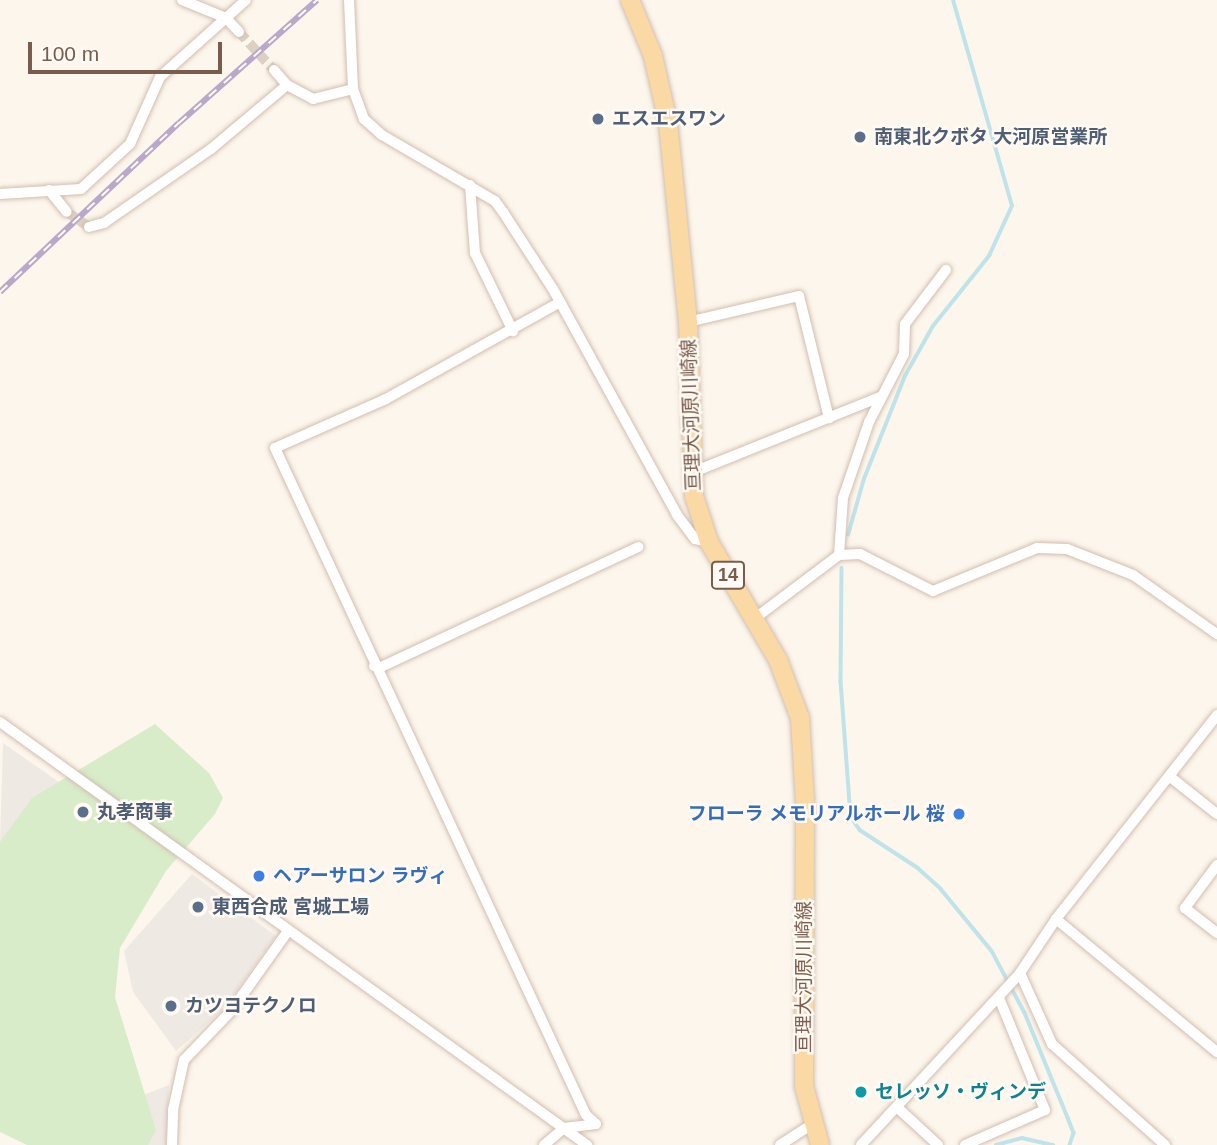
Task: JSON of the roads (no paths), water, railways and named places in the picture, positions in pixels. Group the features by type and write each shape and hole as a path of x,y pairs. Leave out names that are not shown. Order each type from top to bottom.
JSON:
{"main road":[{"name":"亘理大河原川崎線","path":"630,0 661,83 688,322 690,473 709,542 791,690 804,744 803,1060 811,1125 820,1145"}],"street":[{"path":"182,0 226,18 239,32"},
{"path":"0,194 81,188 130,144 160,77 246,0"},
{"path":"349,0 353,89 364,119 382,135 470,185 503,212 559,302 677,515 695,539 709,542"},
{"path":"274,70 287,85 313,99 353,89"},
{"path":"89,227 104,223 211,149 287,85"},
{"path":"470,185 475,253 513,331"},
{"path":"49,190 67,212"},
{"path":"839,555 843,498 880,397 904,354 905,324 946,270"},
{"path":"688,322 799,296 829,418"},
{"path":"544,1145 564,1128 596,1124 586,1115 374,666 275,448 386,399 513,331 559,302"},
{"path":"690,473 880,397"},
{"path":"374,666 381,667 638,547"},
{"path":"754,619 839,555 860,554 933,591 1008,557 1037,548 1067,549 1133,575 1217,634"},
{"path":"861,1145 899,1109 1018,976 1056,919 1217,715"},
{"path":"0,722 587,1145"},
{"path":"1169,776 1217,814"},
{"path":"1217,865 1185,908 1217,933"},
{"path":"1056,919 1217,1052"},
{"path":"172,1145 173,1110 184,1060 231,1011 288,931"},
{"path":"1018,976 1052,1044 1165,1145"},
{"path":"965,1145 1045,1110 1001,995"},
{"path":"899,1109 937,1145"},
{"path":"780,1145 811,1125"}],"waterway":[{"path":"848,535 864,479 905,376 933,326 989,256 1012,206 953,0"},
{"path":"842,568 841,681 851,817 860,830 918,868 941,889 992,951 1025,1013 1068,1118 1074,1133 1070,1145"},
{"path":"996,1145 1022,1138 1053,1145"}],"tunnel":[{"path":"239,32 274,70"},
{"path":"67,212 89,227"}],"railway":[{"path":"0,292 179,123 317,0"}],"place":[{"name":"エスエスワン","path":"598,119"},
{"name":"南東北クボタ 大河原営業所","path":"860,137"},
{"name":"丸孝商事","path":"83,812"},
{"name":"フローラ メモリアルホール 桜","path":"959,814"},
{"name":"ヘアーサロン ラヴィ","path":"259,876"},
{"name":"東西合成 宮城工場","path":"198,907"},
{"name":"カツヨテクノロ","path":"171,1006"},
{"name":"セレッソ・ヴィンデ","path":"861,1092"}]}
